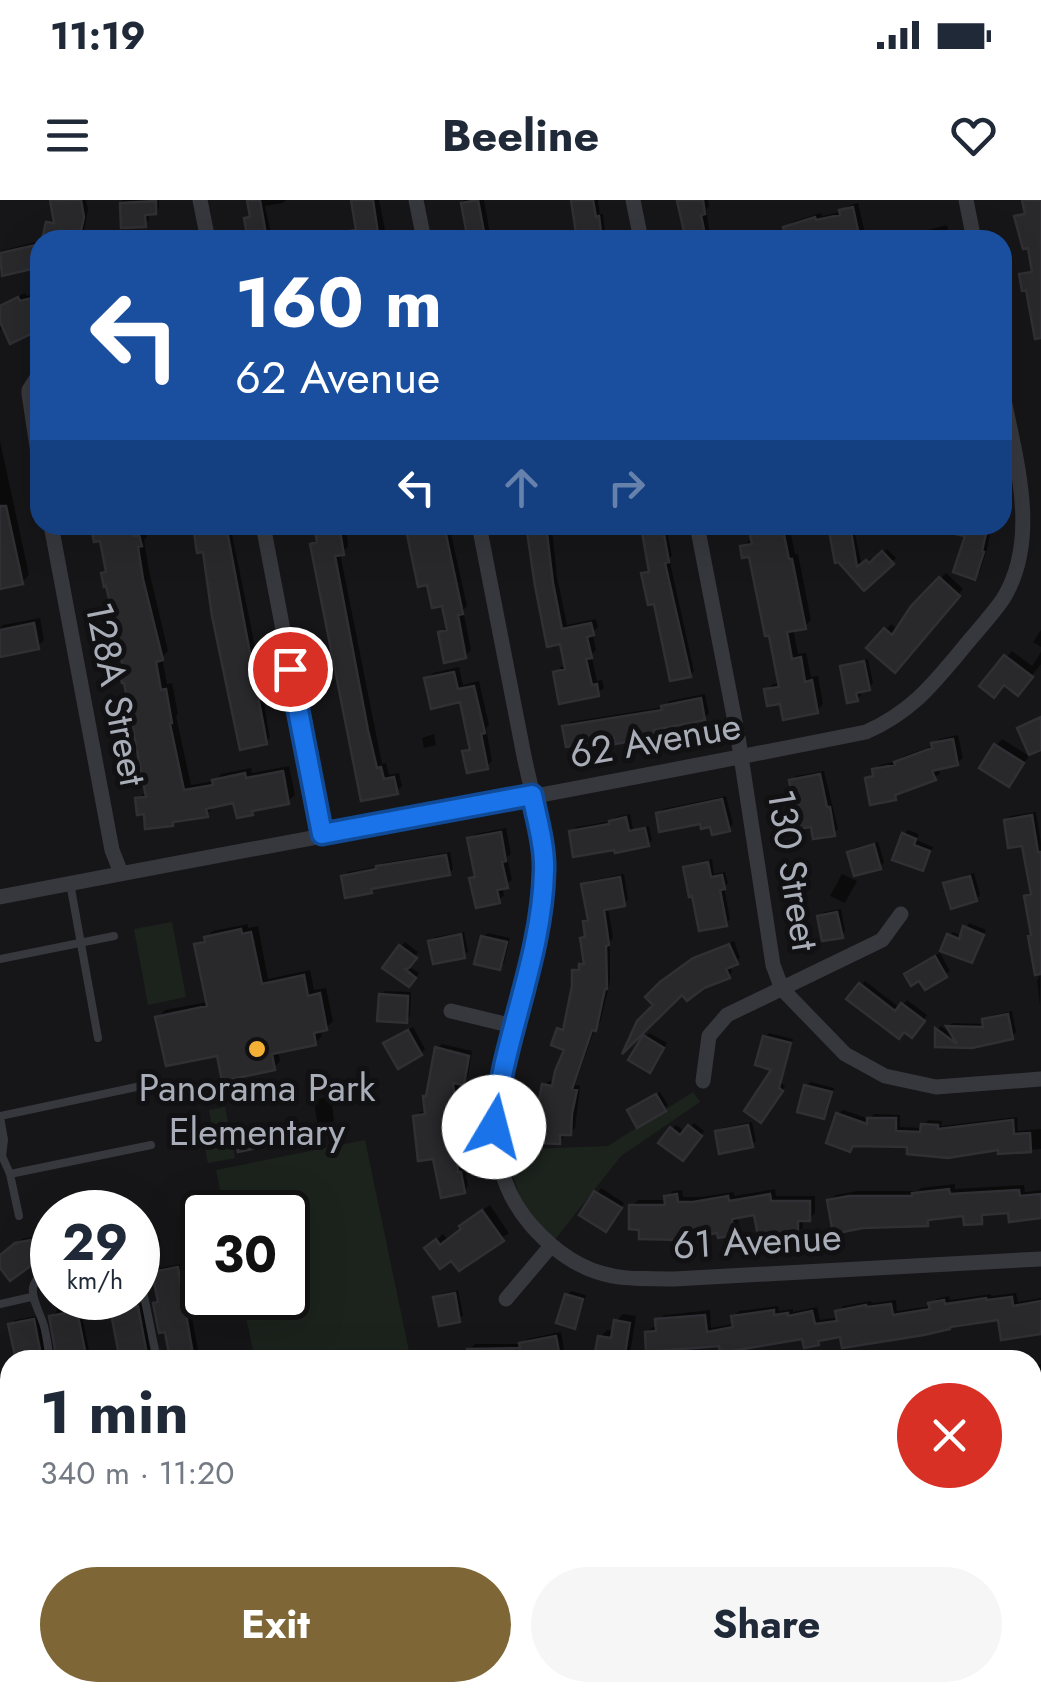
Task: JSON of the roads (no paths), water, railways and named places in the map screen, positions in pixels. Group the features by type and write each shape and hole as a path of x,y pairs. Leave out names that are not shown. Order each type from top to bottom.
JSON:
{"street":[{"path":"200,200 206,230"},
{"path":"416,200 422,230"},
{"path":"633,200 639,230"},
{"path":"966,200 972,230"},
{"name":"62 Avenue","path":"0,897 866,732 904,712 926,693 1004,599 1015,577 1025,538 1026,511 1012,477"},
{"name":"128A Street","path":"53,535 112,850 121,873"},
{"path":"265,535 322,834"},
{"path":"481,535 545,867 539,928 497,1094 494,1127 506,1190 550,1247 506,1298"},
{"name":"130 Street","path":"699,535 741,757 773,964 782,989"},
{"path":"703,1081 709,1036 727,1015 882,940 901,914"},
{"path":"782,989 845,1054 885,1076 936,1087 1041,1079"},
{"path":"451,1011 513,1026"},
{"name":"61 Avenue","path":"550,1247 576,1263 613,1276 674,1279 1041,1260"}],"lane":[{"path":"70,883 98,1038"},
{"path":"0,959 114,936"},
{"path":"18,1216 10,1174 1,1156 4,1140 0,1116 141,1086"},
{"path":"10,1174 151,1145"},
{"path":"0,1304 30,1298"},
{"path":"42,1320 48,1350"},
{"path":"148,1320 154,1350"}],"place":[{"name":"Panorama Park Elementary","path":"257,1049"}]}
